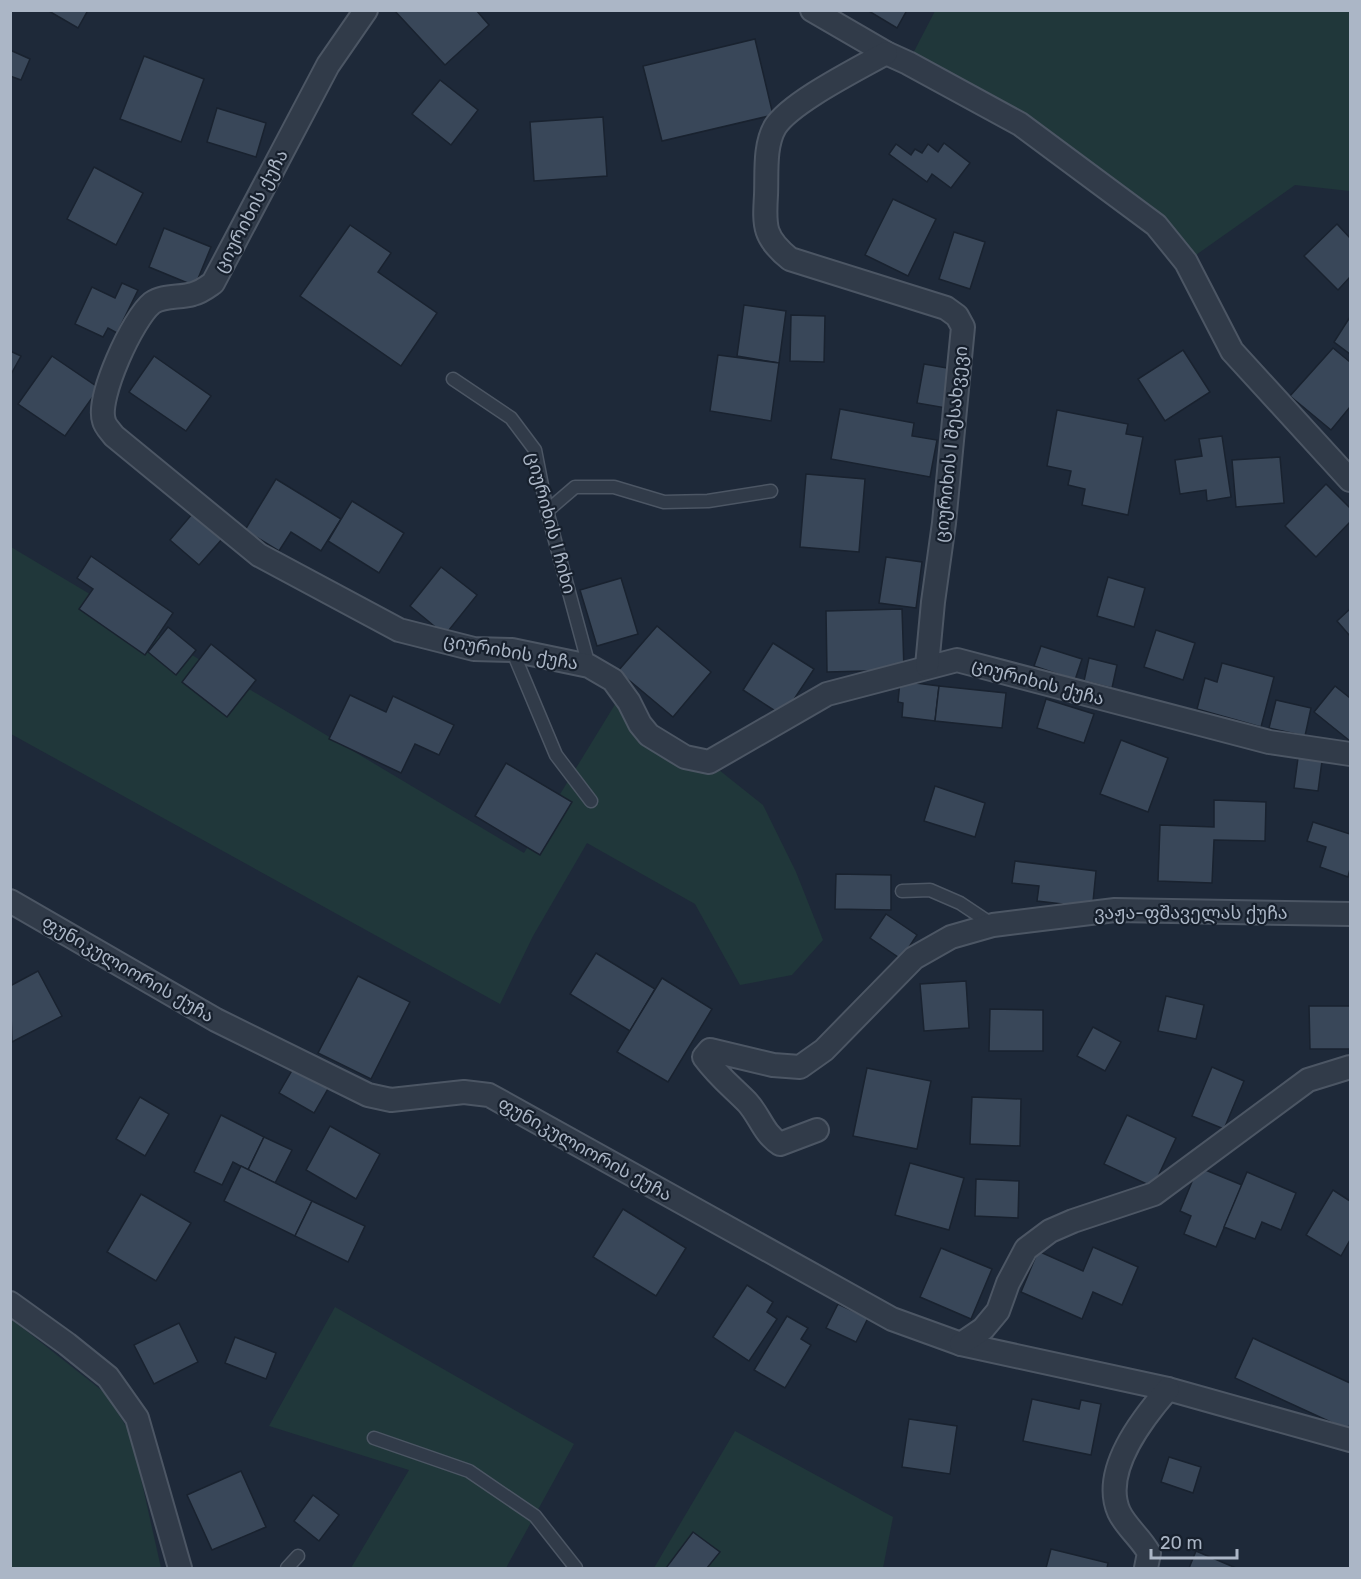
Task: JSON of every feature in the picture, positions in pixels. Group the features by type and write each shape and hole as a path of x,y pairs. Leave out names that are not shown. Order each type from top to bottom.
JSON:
{"street":[{"name":"ციურიხის ქუჩა","path":"366,10 328,65 213,283 203,291 192,295 164,298 153,302 122,347 102,404 104,422 114,436 259,555 399,630 474,649 512,650 589,666 613,680 649,735 685,757 710,762 827,694 957,660 1269,742 1350,754"},
{"path":"812,10 886,53 956,88 1020,124 1156,225 1186,262 1232,351 1350,480"},
{"name":"ციურიხის I შესახვევი","path":"886,53 792,109 775,128 768,151 764,225 774,246 790,259 946,308 957,316 963,327 944,523 927,666"},
{"name":"ფუნიკულიორის ქუჩა","path":"10,901 216,1020 368,1095 391,1100 464,1092 489,1095 892,1319 961,1344 1168,1389 1350,1440"},
{"name":"ვაჟა-ფშაველას ქუჩა","path":"817,1130 780,1144 769,1137 749,1104 717,1075 704,1057 710,1050 773,1065 800,1067 824,1050 914,958 951,937 993,925 1115,910 1350,914"},
{"path":"961,1344 983,1329 998,1311 1008,1283 1026,1249 1050,1231 1154,1194 1308,1080 1350,1067"},
{"path":"10,1303 68,1344 108,1377 137,1418 180,1569"},
{"path":"1146,1569 1149,1553 1120,1515 1114,1500 1113,1482 1129,1443 1146,1415 1168,1389"}],"lane":[{"name":"ციურიხის I ჩიხი","path":"453,379 511,418 536,450 547,511 589,666"},
{"path":"547,511 575,487 614,487 664,501 708,501 771,491"},
{"path":"512,650 556,755 591,801"},
{"path":"902,891 930,890 960,903 993,925"},
{"path":"374,1438 469,1471 535,1516 576,1569"},
{"path":"287,1569 298,1556"}],"green space":[{"path":"935,11 1350,11 1350,191 1295,185 1186,262 1156,225 908,63"},
{"path":"11,547 524,853 622,693 640,724 709,762 763,805 796,872 823,940 792,975 740,985 695,904 587,843 533,936 500,1004 11,734"},
{"path":"335,1307 574,1444 506,1568 351,1568 409,1470 269,1426"},
{"path":"10,1318 105,1393 131,1434 161,1568 11,1568"},
{"path":"735,1431 893,1517 883,1568 654,1568"}],"building":[{"path":"47,10 88,10 78,28"},
{"path":"394,10 476,10 489,25 445,65"},
{"path":"867,10 907,10 897,28"},
{"path":"755,39 773,115 662,141 643,66"},
{"path":"10,50 30,59 21,80 10,76"},
{"path":"144,56 204,79 181,142 120,119"},
{"path":"440,80 478,110 451,145 412,114"},
{"path":"217,108 266,123 256,157 207,142"},
{"path":"603,117 607,176 534,181 530,122"},
{"path":"944,143 970,163 951,188 932,174 927,182 889,154 896,144 911,155 915,149 922,153 928,144 938,152"},
{"path":"94,167 143,193 116,245 67,219"},
{"path":"893,199 936,219 908,276 865,255"},
{"path":"1337,224 1350,238 1350,277 1338,290 1304,256"},
{"path":"350,225 391,253 378,272 437,313 401,366 300,296"},
{"path":"164,228 211,247 195,286 149,267"},
{"path":"954,232 985,242 970,289 939,279"},
{"path":"122,283 138,290 117,333 108,328 103,337 75,324 92,287 115,298"},
{"path":"744,305 786,311 779,363 737,356"},
{"path":"791,315 825,316 824,362 790,361"},
{"path":"1350,317 1350,354 1334,342"},
{"path":"1333,348 1350,362 1350,407 1331,430 1290,396"},
{"path":"1183,350 1210,392 1165,421 1138,379"},
{"path":"10,351 21,356 10,376"},
{"path":"718,355 779,363 771,421 710,411"},
{"path":"52,356 99,388 65,436 18,404"},
{"path":"154,356 211,396 186,431 129,392"},
{"path":"924,364 953,369 946,408 917,403"},
{"path":"840,409 914,423 912,436 937,440 930,477 831,459"},
{"path":"1057,410 1128,424 1126,434 1143,437 1128,515 1082,505 1085,489 1068,485 1071,471 1047,466"},
{"path":"1222,436 1231,497 1207,501 1206,490 1180,494 1175,460 1202,456 1199,439"},
{"path":"1280,457 1284,503 1236,507 1232,460"},
{"path":"806,474 865,479 859,552 800,547"},
{"path":"276,479 341,519 321,551 291,532 279,551 245,530"},
{"path":"1326,484 1350,508 1350,522 1316,557 1285,526"},
{"path":"352,501 404,533 379,573 328,541"},
{"path":"193,513 223,538 199,565 170,540"},
{"path":"91,556 173,613 145,655 79,609 93,589 77,578"},
{"path":"886,557 922,562 916,608 879,603"},
{"path":"441,567 477,595 445,635 410,606"},
{"path":"1108,577 1145,588 1134,627 1097,616"},
{"path":"621,578 638,634 597,646 580,590"},
{"path":"902,609 904,670 827,672 826,611"},
{"path":"1350,609 1350,636 1337,621"},
{"path":"657,626 711,672 673,717 618,671"},
{"path":"168,627 196,650 176,675 148,652"},
{"path":"1156,630 1195,643 1183,680 1144,667"},
{"path":"773,643 814,669 783,716 743,690"},
{"path":"211,644 256,680 227,717 182,682"},
{"path":"1041,646 1082,659 1075,680 1034,666"},
{"path":"1089,658 1117,665 1112,688 1084,681"},
{"path":"1222,663 1274,677 1261,727 1197,709 1205,678 1217,682"},
{"path":"900,681 939,686 935,721 902,717 903,703 898,702"},
{"path":"939,686 1006,693 1002,728 935,721"},
{"path":"1335,686 1350,698 1350,741 1314,712"},
{"path":"350,695 386,712 393,696 454,725 439,755 415,744 401,773 329,739"},
{"path":"1046,699 1094,714 1084,743 1037,728"},
{"path":"1276,700 1311,708 1305,736 1269,728"},
{"path":"1121,740 1168,758 1148,812 1100,794"},
{"path":"1298,758 1322,761 1318,791 1294,788"},
{"path":"506,763 572,802 540,855 475,816"},
{"path":"935,786 985,803 975,837 924,821"},
{"path":"1214,800 1266,802 1265,841 1214,840 1212,883 1158,881 1160,825 1214,827"},
{"path":"1313,822 1350,834 1348,877 1320,867 1326,847 1307,841"},
{"path":"1015,861 1096,871 1092,912 1062,909 1062,904 1037,901 1039,886 1012,883"},
{"path":"836,874 891,875 891,910 835,909"},
{"path":"886,914 917,935 901,959 870,938"},
{"path":"596,953 655,989 630,1031 570,994"},
{"path":"38,971 62,1016 12,1042 10,986"},
{"path":"358,976 410,1002 371,1079 318,1053"},
{"path":"662,978 712,1009 668,1082 617,1052"},
{"path":"966,981 969,1028 924,1031 920,984"},
{"path":"1166,996 1204,1005 1196,1039 1158,1031"},
{"path":"1309,1006 1350,1006 1350,1049 1310,1049"},
{"path":"990,1009 1043,1010 1043,1051 989,1051"},
{"path":"1093,1027 1121,1042 1105,1071 1077,1056"},
{"path":"294,1067 329,1087 314,1113 279,1093"},
{"path":"1212,1067 1244,1081 1224,1129 1192,1116"},
{"path":"867,1068 931,1081 917,1149 853,1136"},
{"path":"140,1097 169,1114 145,1156 116,1139"},
{"path":"972,1097 1021,1099 1020,1146 970,1144"},
{"path":"221,1115 264,1137 248,1170 233,1162 222,1185 194,1172"},
{"path":"1127,1115 1176,1138 1153,1187 1104,1164"},
{"path":"330,1126 380,1154 356,1199 306,1170"},
{"path":"264,1137 292,1150 275,1183 248,1170"},
{"path":"910,1163 964,1178 949,1230 895,1215"},
{"path":"241,1166 312,1201 295,1236 224,1201"},
{"path":"1198,1167 1242,1185 1216,1247 1184,1234 1191,1216 1180,1211"},
{"path":"1247,1172 1296,1193 1281,1230 1262,1222 1255,1239 1224,1227"},
{"path":"976,1179 1019,1181 1018,1218 975,1216"},
{"path":"1333,1190 1350,1201 1350,1240 1341,1256 1306,1235"},
{"path":"141,1194 191,1223 156,1281 107,1252"},
{"path":"312,1201 365,1226 348,1262 295,1236"},
{"path":"623,1209 686,1248 656,1296 593,1257"},
{"path":"1093,1247 1138,1267 1122,1305 1093,1292 1082,1319 1021,1292 1038,1251 1083,1271"},
{"path":"941,1248 992,1269 971,1319 920,1297"},
{"path":"747,1285 773,1302 767,1312 777,1319 749,1361 713,1337"},
{"path":"838,1304 868,1318 856,1342 826,1328"},
{"path":"787,1316 808,1328 801,1339 811,1345 785,1388 754,1370"},
{"path":"179,1323 198,1362 154,1384 134,1345"},
{"path":"235,1337 276,1353 266,1379 225,1363"},
{"path":"1253,1338 1350,1383 1348,1430 1235,1378"},
{"path":"1032,1399 1079,1409 1081,1400 1101,1404 1091,1455 1023,1441"},
{"path":"909,1419 957,1426 950,1474 902,1467"},
{"path":"1169,1457 1201,1467 1193,1493 1161,1482"},
{"path":"241,1471 266,1527 212,1550 187,1495"},
{"path":"313,1495 339,1515 319,1541 294,1521"},
{"path":"693,1532 720,1552 707,1568 666,1568"},
{"path":"1051,1549 1108,1563 1107,1568 1046,1568"},
{"path":"1196,1551 1236,1568 1189,1568"}]}
